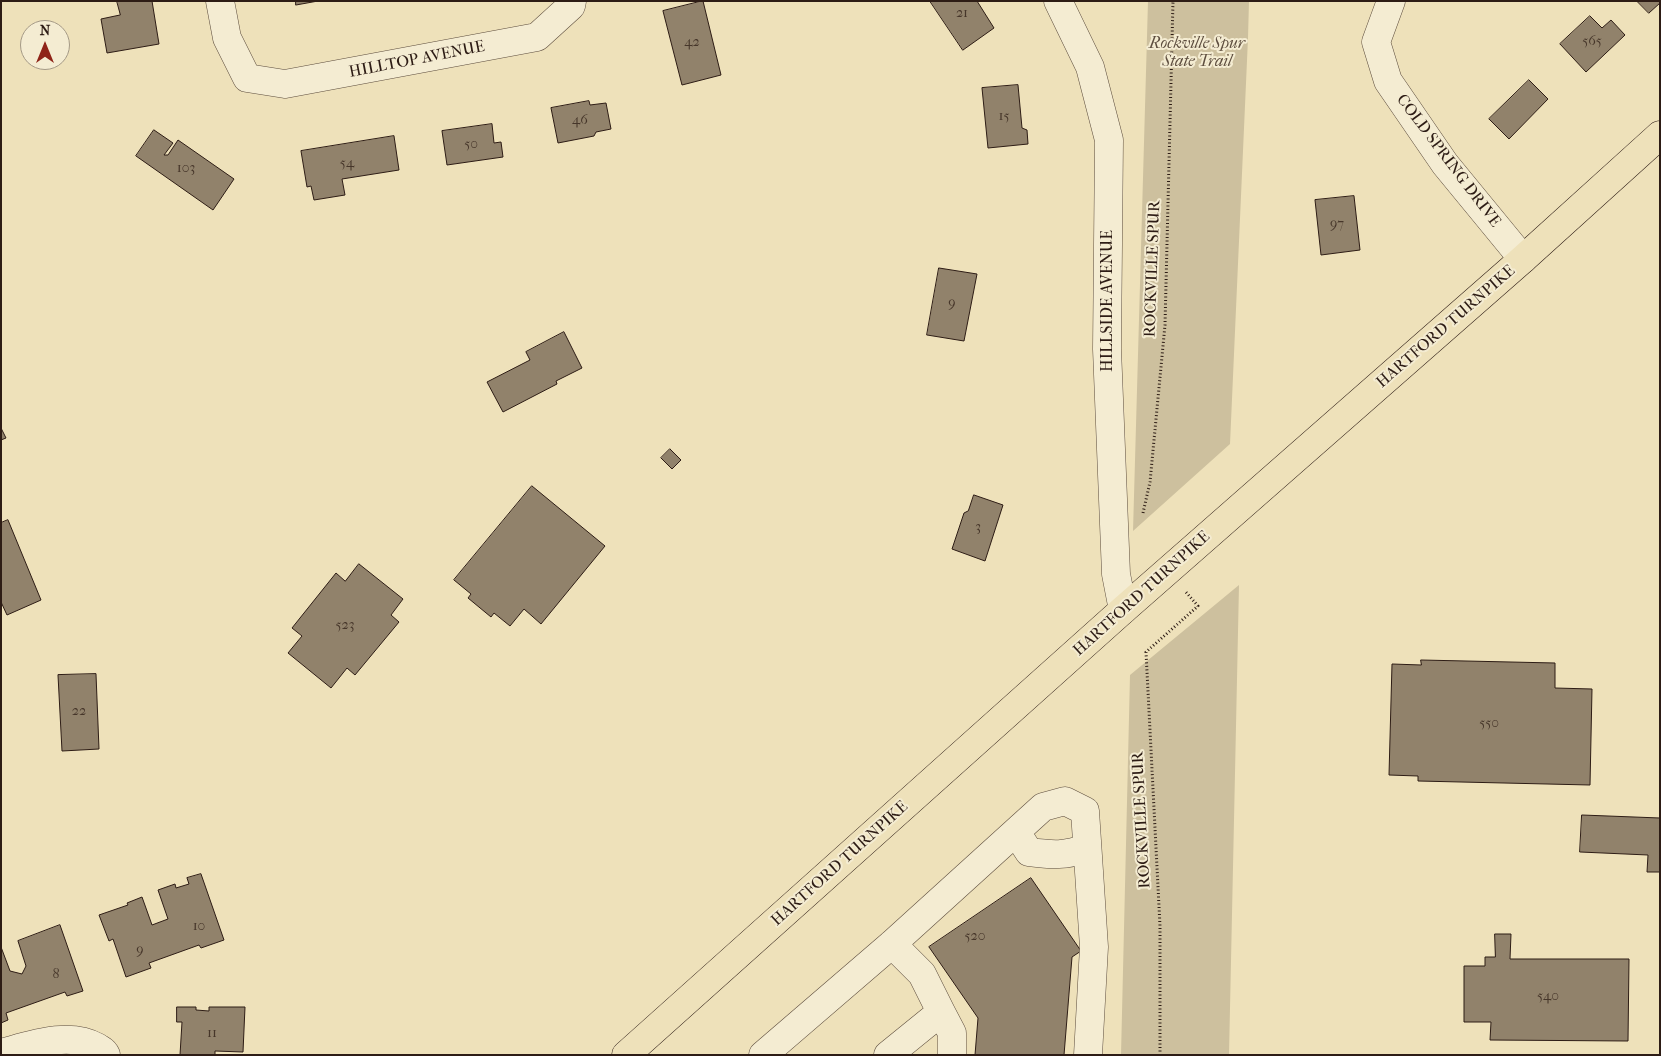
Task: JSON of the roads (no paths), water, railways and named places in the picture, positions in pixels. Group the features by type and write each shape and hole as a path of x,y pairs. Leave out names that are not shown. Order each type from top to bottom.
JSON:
{"main road":[{"name":"HARTFORD TURNPIKE","path":"626,1055 1124,610 1523,259 1660,135"}],"street":[{"name":"HILLTOP AVENUE","path":"220,1 227,38 247,78 285,84 537,37 571,6 572,1"},
{"name":"HILLSIDE AVENUE","path":"1058,1 1090,67 1109,140 1107,349 1116,574 1124,610"},
{"name":"COLD SPRING DRIVE","path":"1391,1 1376,42 1388,81 1445,164 1523,259"},
{"path":"763,1055 892,944 1044,807 1065,801 1085,811 1094,947 1088,1055"},
{"path":"1016,832 1029,852 1050,855 1070,854 1087,848"},
{"path":"892,944 922,974 952,1033 952,1055"},
{"path":"888,1055 941,1012"},
{"path":"1,1053 38,1043 70,1039 89,1042 104,1051 106,1055"}],"park label":[{"name":"Rockville Spur State Trail","path":"1197,53"}]}
